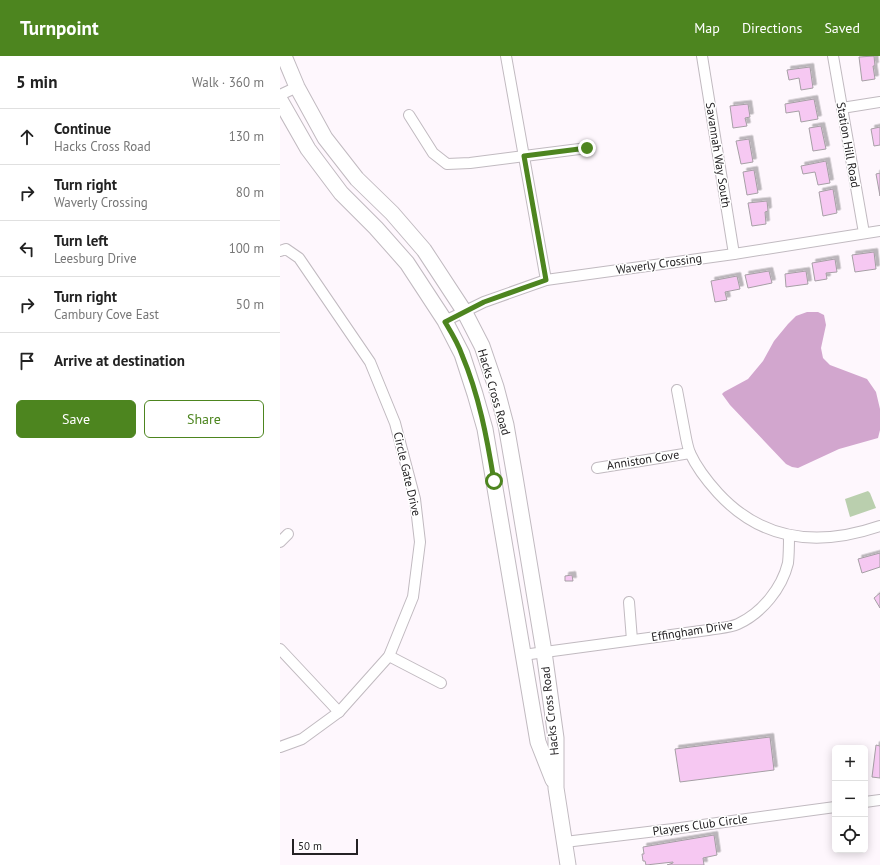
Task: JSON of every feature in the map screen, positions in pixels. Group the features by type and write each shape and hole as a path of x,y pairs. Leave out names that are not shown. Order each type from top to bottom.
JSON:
{"main road":[{"name":"Hacks Cross Road","path":"284,56 297,87 325,138 357,179 392,213 424,250 464,311 482,346 496,387 506,425 544,652 556,738 556,788 568,865"},
{"name":"Hacks Cross Road","path":"280,100 308,149 341,193 376,228 407,263 445,322 462,354 485,430 538,742 556,788"}],"street":[{"path":"506,56 546,280"},
{"name":"Savannah Way South","path":"702,56 734,254"},
{"name":"Station Hill Road","path":"833,56 864,233"},
{"path":"280,95 297,87"},
{"path":"842,108 880,102"},
{"path":"409,115 433,153 447,164 470,163 587,148"},
{"name":"Waverly Crossing","path":"445,322 484,302 546,280 734,254 880,231"},
{"name":"Circle Gate Drive","path":"280,747 302,739 339,712 389,656 413,597 420,542 415,499 395,423 370,362 299,258 283,250"},
{"path":"677,390 690,453 706,479 729,503 756,524 789,535 810,538 830,538 880,526"},
{"name":"Anniston Cove","path":"596,468 690,453"},
{"path":"280,542 288,534"},
{"name":"Effingham Drive","path":"523,655 708,630 738,624 754,615 766,603 781,582 788,562 789,535"},
{"path":"629,602 632,640"},
{"path":"280,649 339,712"},
{"path":"389,656 441,683"},
{"path":"868,802 880,800"},
{"name":"Players Club Circle","path":"565,842 673,829 832,806"}],"green space":[{"path":"868,491 876,508 850,517 845,499"}],"shaded area":[{"path":"807,312 818,312 824,315 826,325 821,348 823,358 830,365 867,379 876,392 880,409 880,430 878,438 839,449 798,468 786,464 730,405 722,394 748,379 763,361 774,341 788,324 796,316"}],"building":[{"path":"874,56 875,66 873,66 875,79 862,81 859,57"},
{"path":"810,67 813,88 801,90 799,78 789,80 787,70"},
{"path":"814,99 818,119 801,122 799,111 786,113 785,104"},
{"path":"748,104 750,117 745,118 747,126 733,128 730,106"},
{"path":"821,126 826,149 813,151 809,128"},
{"path":"880,127 880,145 874,146 871,129"},
{"path":"749,139 753,162 741,164 736,141"},
{"path":"826,161 830,183 818,185 815,172 803,174 801,166"},
{"path":"754,170 758,193 747,195 743,172"},
{"path":"880,173 880,196 876,174"},
{"path":"833,189 837,213 823,216 819,192"},
{"path":"767,201 768,211 765,212 766,224 752,226 748,203"},
{"path":"874,252 876,269 855,272 852,255"},
{"path":"835,259 837,272 826,273 827,279 815,281 812,263"},
{"path":"769,271 772,283 748,288 745,275"},
{"path":"806,271 808,284 786,287 785,274"},
{"path":"737,276 740,289 725,292 727,300 715,302 711,281"},
{"path":"880,553 880,567 862,573 858,559"},
{"path":"572,575 573,581 565,581 565,576"},
{"path":"880,593 880,608 874,598"},
{"path":"770,737 774,770 680,782 675,749"},
{"path":"876,745 880,746 880,778 872,777"},
{"path":"714,835 717,855 703,858 704,865 667,865 673,862 646,865 645,861 643,861 643,847"}],"route":[{"path":"494,481 485,430 475,394 462,354 445,322 484,302 546,280 524,156 587,148"}]}
